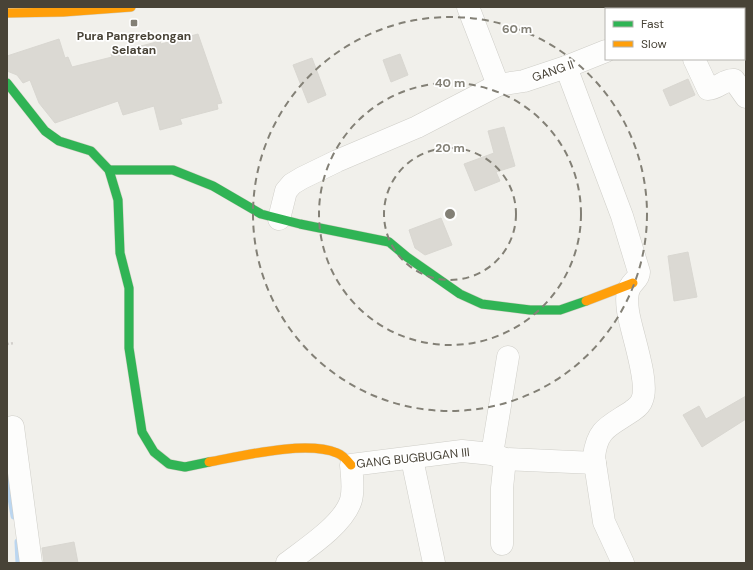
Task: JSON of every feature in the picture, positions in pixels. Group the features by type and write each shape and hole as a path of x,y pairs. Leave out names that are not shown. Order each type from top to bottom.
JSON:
{"street":[{"path":"7,13 63,12 131,7"},
{"path":"468,7 498,85"},
{"name":"GANG II","path":"279,219 286,191 292,184 337,161 417,127 498,85 524,80 566,68 605,51"},
{"path":"694,60 708,89 712,89 729,79 734,80 746,97"},
{"path":"566,68 638,265 639,277 633,283 628,294 628,311 642,377 644,395 639,406 607,426 600,434 595,447 595,463 604,522 623,563"},
{"path":"7,84 45,130 52,136 67,145 91,151 109,170 173,170 213,186 247,207 279,219 383,240 394,245 407,257 460,294 482,304 537,311 560,310 633,283"},
{"name":"GANG BUGBUGAN III","path":"109,170 118,200 120,253 129,288 129,348 142,432 148,444 163,462 171,466 185,466 276,451 305,449 334,452 341,455 351,465 412,459 462,451 499,457 595,463"},
{"path":"502,544 502,488 499,457 508,357"},
{"path":"13,427 31,563"},
{"path":"412,459 434,563"},
{"path":"287,563 320,538 347,509 352,495 351,465"}],"path":[{"path":"7,344 15,343"}],"building":[{"path":"198,34 222,103 217,104 218,109 180,119 182,124 160,130 154,106 123,115 118,101 55,123 39,103 30,80 23,83 17,75 7,71 7,56 59,39 65,58 68,57 72,67 112,57 111,54 160,41 161,44"},
{"path":"400,54 408,75 391,82 383,60"},
{"path":"312,58 326,95 308,103 293,65"},
{"path":"688,79 695,95 670,106 663,90"},
{"path":"504,127 515,166 496,172 500,181 475,191 464,164 494,153 488,131"},
{"path":"441,218 452,245 425,255 415,248 409,230"},
{"path":"688,252 697,297 674,301 668,256"},
{"path":"746,396 746,419 702,447 683,415 699,406 706,419"},
{"path":"74,542 78,563 44,563 42,548"}],"waterway":[{"path":"7,475 14,516"},
{"path":"18,542 19,563"}],"traffic: fast":[{"path":"7,83 45,131 59,141 91,151 109,170 118,200 120,253 129,288 129,348 142,432 154,452 169,464 185,467 209,462"},
{"path":"109,170 173,170 213,186 261,214 300,224 389,242 407,257 460,294 482,304 530,310 560,310 586,301"}],"traffic: slow":[{"path":"7,13 63,12 131,7"},
{"path":"586,301 633,283"},
{"path":"209,462 274,450 309,448 324,449 337,453 343,456 351,465"}],"place":[{"name":"Pura Pangrebongan Selatan","path":"134,23"}]}
